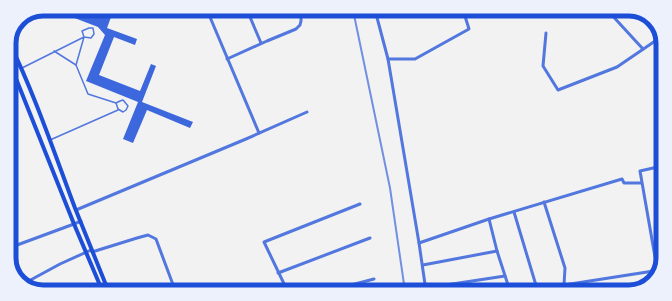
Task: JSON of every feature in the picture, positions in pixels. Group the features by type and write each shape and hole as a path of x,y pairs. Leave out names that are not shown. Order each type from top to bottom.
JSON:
{"main road":[{"path":"16,56 106,285"},
{"path":"16,79 100,285"}],"street":[{"path":"210,16 259,133"},
{"path":"250,16 261,43"},
{"path":"228,59 261,43 296,29 300,25 301,16"},
{"path":"377,16 388,59 425,285"},
{"path":"388,59 415,59 469,29 465,16"},
{"path":"613,16 643,49"},
{"path":"546,33 543,66 558,90 617,67 656,40"},
{"path":"76,210 307,112"},
{"path":"656,167 640,171 641,183 656,257"},
{"path":"419,243 489,219 622,179 624,183 641,183"},
{"path":"544,202 565,268 564,285 651,273"},
{"path":"284,285 264,242 360,204"},
{"path":"514,212 536,285"},
{"path":"489,219 508,285"},
{"path":"16,245 81,221"},
{"path":"29,281 86,252 148,235 156,239 173,285"},
{"path":"278,272 370,238"},
{"path":"423,265 497,251"},
{"path":"454,285 505,276"},
{"path":"351,285 374,279"}],"lane":[{"path":"22,68 84,37 91,38 94,34 93,28 82,31 84,37 76,65"},
{"path":"54,51 76,65 88,94 116,103 124,100 128,106 123,112 118,109 116,103"},
{"path":"50,140 118,109"}],"building":[{"path":"69,16 111,16 107,28 137,39 135,45 114,37 99,75 140,91 151,64 156,66 142,102 193,122 190,128 147,110 133,143 123,139 138,102 86,81 105,35 98,27"}],"railway":[{"path":"354,16 390,188 404,285"}]}
